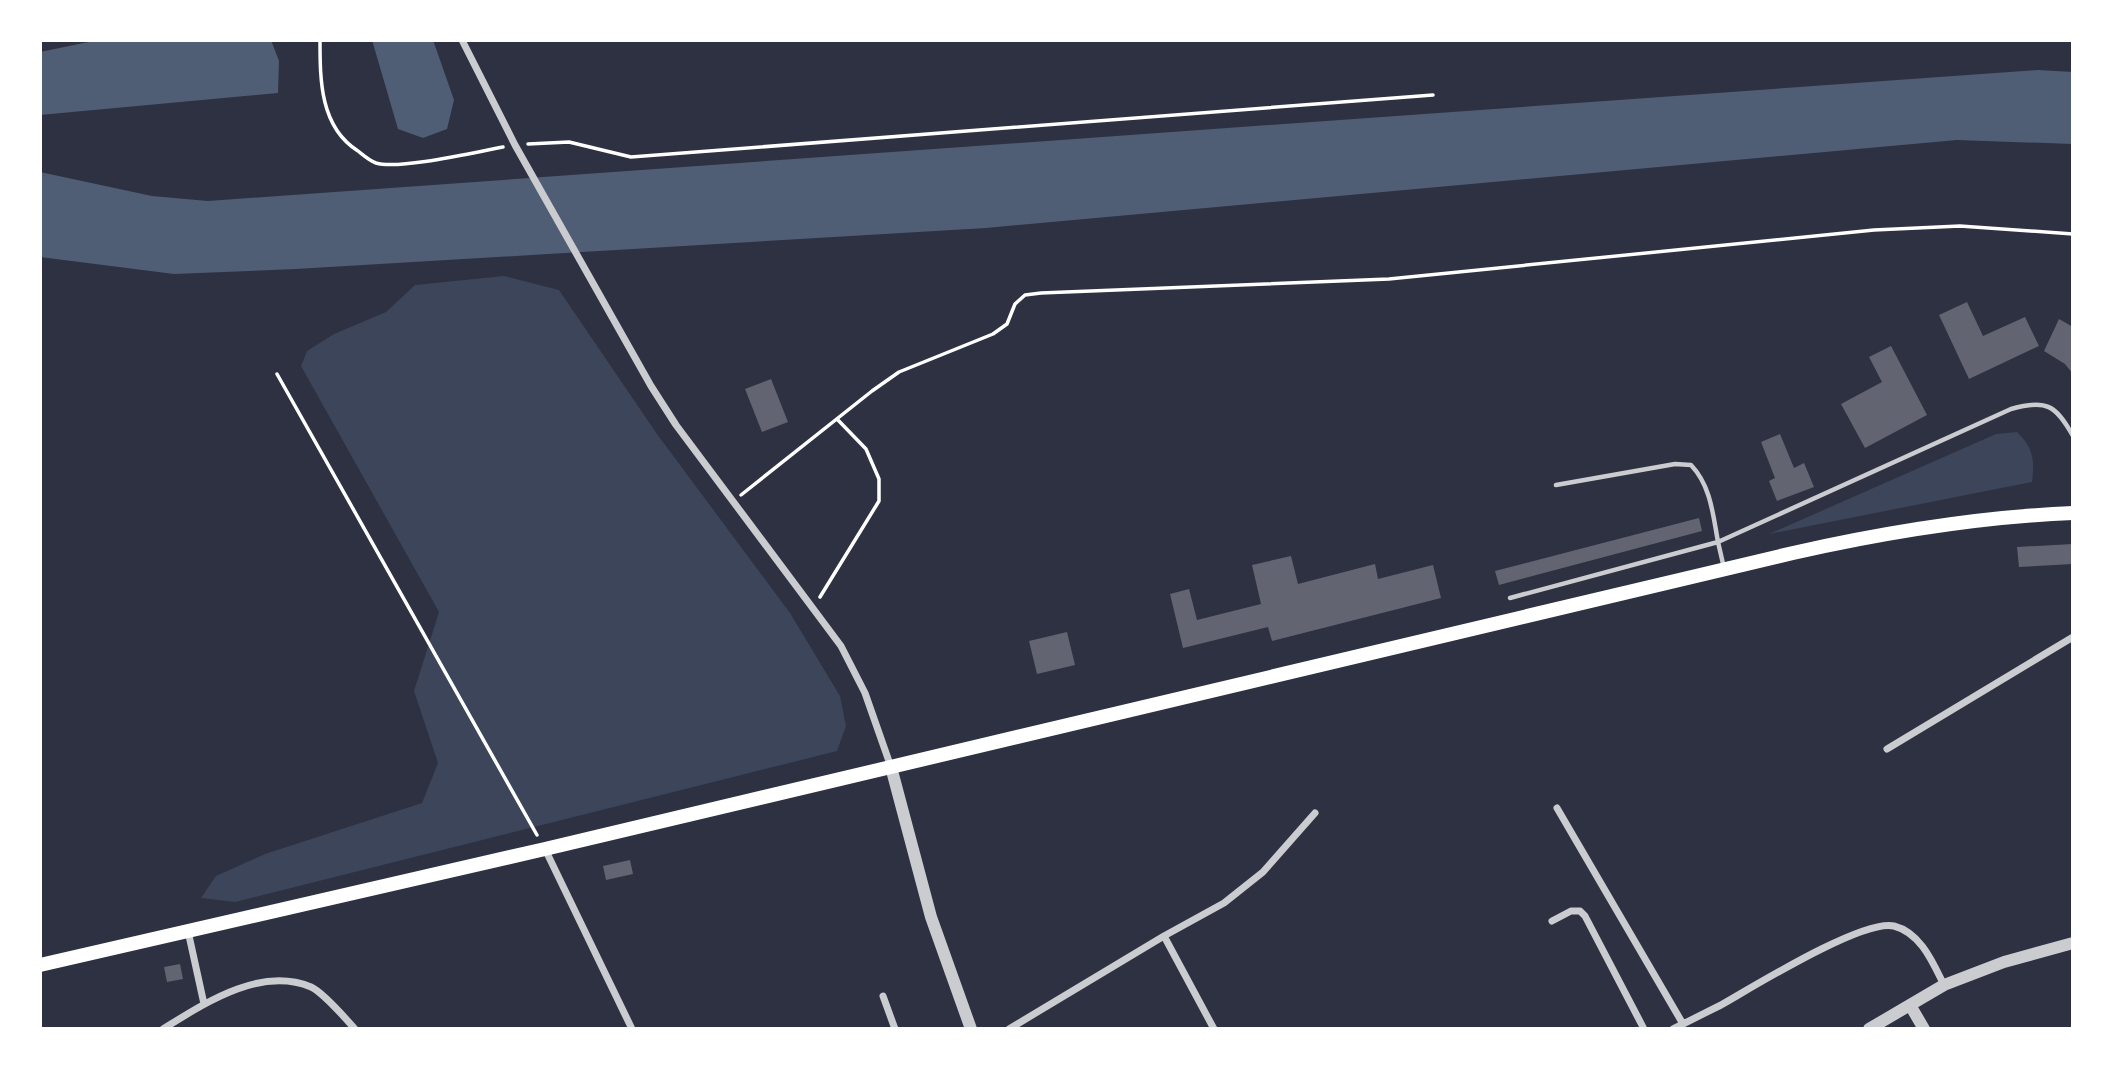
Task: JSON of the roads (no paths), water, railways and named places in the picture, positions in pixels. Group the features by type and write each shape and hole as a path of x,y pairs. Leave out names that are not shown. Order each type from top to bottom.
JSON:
{"main road":[{"path":"40,964 545,849 1851,540 1922,527 2073,513"}],"street":[{"path":"462,40 515,145 651,386 841,646 865,693 880,732 931,917 971,1029"},
{"path":"1887,749 2073,637"},
{"path":"1557,808 1683,1024"},
{"path":"1009,1029 1224,903 1263,872 1315,813"},
{"path":"545,849 632,1029"},
{"path":"1552,921 1571,911 1580,911 1585,916 1644,1029"},
{"path":"1673,1029 1789,965 1865,929 1893,926 1912,934 1944,985"},
{"path":"188,930 204,1004"},
{"path":"1164,936 1214,1029"},
{"path":"1869,1029 1944,985 2004,962 2073,943"},
{"path":"163,1029 204,1004 249,985 281,981 313,988 355,1029"},
{"path":"883,996 895,1029"},
{"path":"1910,1005 1924,1029"}],"lane":[{"path":"1510,598 1718,542 2011,409 2033,402 2056,410 2073,436"},
{"path":"1556,485 1675,464 1691,465 1699,473 1707,489 1724,570"}]}
